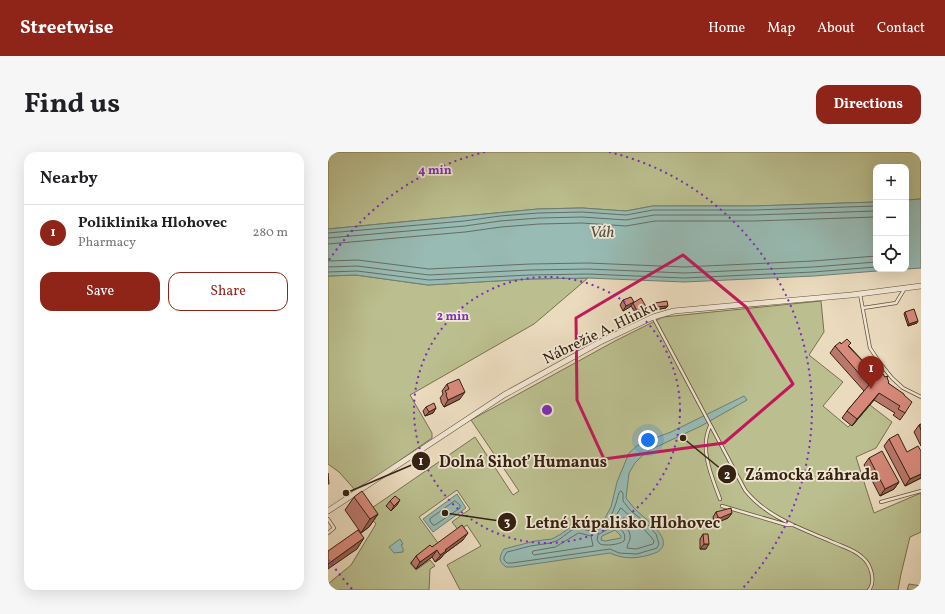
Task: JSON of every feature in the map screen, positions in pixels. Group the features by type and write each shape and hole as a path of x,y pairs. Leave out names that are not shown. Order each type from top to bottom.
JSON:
{"street":[{"name":"Nábrežie A. Hlinku","path":"328,511 504,395 600,342 653,317 674,311 860,294 921,286"}],"lane":[{"path":"863,308 896,303 905,288"},
{"path":"860,294 870,348 888,374 903,388 921,397"},
{"path":"653,317 745,490 753,501 782,519 863,557 873,576 869,590"},
{"path":"885,377 888,374"},
{"path":"710,424 706,444 708,460 720,499"},
{"path":"881,502 921,491"},
{"path":"722,506 787,525 795,525"},
{"path":"328,519 334,528 328,533"}],"highlighted area":[{"path":"683,255 746,307 793,384 724,443 604,459 577,400 576,318"}],"green space":[{"path":"328,152 921,152 921,199 909,200 909,164 873,164 873,202 754,206 653,206 626,211 582,208 538,209 328,229"},
{"path":"356,275 428,285 530,279 588,278 534,324 410,395 432,433 432,438 356,491 339,472 328,464 328,276"},
{"path":"821,301 824,332 809,355 843,382 823,406 848,427 870,405 892,422 876,448 856,457 874,513 921,493 921,532 910,537 898,590 460,590 447,565 481,546 467,525 459,531 452,522 470,509 457,490 419,517 438,543 410,563 416,570 430,560 435,566 430,569 429,590 328,590 328,584 351,565 376,524 366,512 475,437 513,495 519,491 471,420 615,341 663,317"},
{"path":"909,584 921,586 921,590 907,590"}],"water":[{"path":"921,199 921,268 909,269 909,200"},
{"name":"Váh","path":"873,202 873,271 814,276 684,282 588,278 530,279 428,285 356,275 328,276 328,229 538,209 582,208 626,211 653,206 754,206"},
{"path":"744,396 747,400 701,426 652,449 635,463 629,473 626,498 660,534 663,540 663,545 659,551 639,557 629,558 610,553 513,567 506,567 502,563 500,557 504,549 535,541 552,539 572,526 579,524 588,526 598,525 604,520 611,507 617,482 629,453 638,445 671,432","holes":["615,530 621,538 605,541 601,540 602,536"]},
{"path":"457,494 466,508 433,532 423,519"},
{"path":"400,539 403,544 401,545 403,552 394,553 389,547"}],"building":[{"path":"631,297 634,302 626,306 623,300"},
{"path":"641,298 648,310 639,315 633,303"},
{"path":"667,301 668,306 655,307 655,303"},
{"path":"914,309 918,321 909,324 905,312"},
{"path":"847,339 851,343 848,346 877,376 880,373 885,377 888,376 888,383 904,394 912,402 905,413 898,409 900,406 879,393 857,419 847,411 869,385 835,346 840,342 841,344"},
{"path":"459,379 465,392 448,400 445,391 449,389 447,384"},
{"path":"434,403 436,408 429,412 426,407"},
{"path":"898,434 907,452 918,446 921,451 921,474 910,479 889,439"},
{"path":"882,451 899,482 885,489 869,458"},
{"path":"362,491 378,514 370,519 354,497"},
{"path":"395,496 400,500 394,506 390,501"},
{"path":"731,508 732,513 720,518 718,517 716,512"},
{"path":"462,525 468,533 440,555 437,550 420,562 416,556 430,545 432,547"},
{"path":"358,530 364,538 328,564 328,551"},
{"path":"703,534 708,534 709,544 704,544"}],"place":[{"name":"Poliklinika Hlohovec","path":"871,389"},
{"name":"Zámocká záhrada","path":"683,438"},
{"name":"Dolná Sihoť Humanus","path":"346,493"},
{"name":"Letné kúpalisko Hlohovec","path":"445,513"}]}
